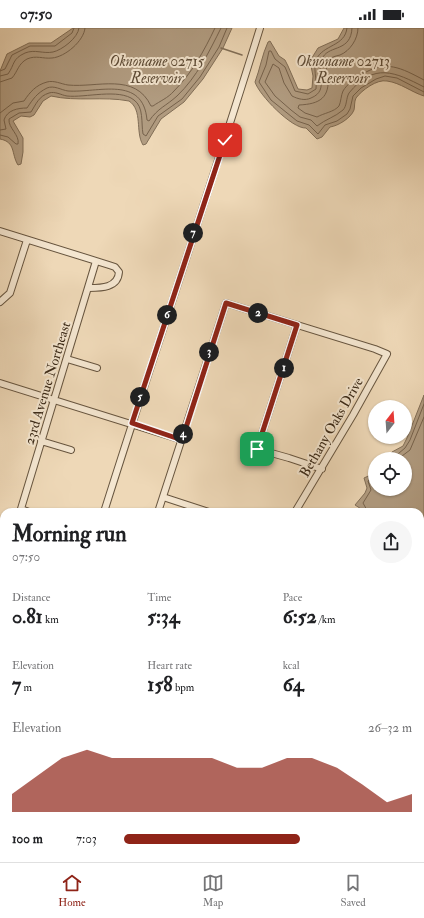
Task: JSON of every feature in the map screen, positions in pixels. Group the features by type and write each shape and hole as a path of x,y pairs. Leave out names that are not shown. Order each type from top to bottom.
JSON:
{"street":[{"path":"105,508 188,247 214,174 260,28"},
{"path":"0,231 115,267 119,275 109,286 103,288 89,288"},
{"path":"2,301 10,293 27,240"},
{"name":"23rd Avenue Northeast","path":"21,508 96,261"},
{"path":"159,508 226,303 297,325 257,449 322,469"},
{"name":"Bethany Oaks Drive","path":"297,325 387,354 322,469 298,508"},
{"path":"67,359 97,368"},
{"path":"0,383 54,401 132,423 182,440"},
{"path":"41,441 71,450"},
{"path":"163,497 197,508"}],"water":[{"name":"Oknoname 02715 Reservoir","path":"73,28 232,28 223,48 203,79 184,102 161,119 146,144 143,145 139,134 136,110 129,101 110,99 70,99 51,96 43,101 34,115 30,117 21,116 13,121 23,138 21,164 18,165 9,143 0,139 0,71 7,54 29,43 51,43"},
{"name":"Oknoname 02713 Reservoir","path":"344,28 424,28 424,96 392,82 383,81 374,83 356,98 354,110 347,119 330,127 322,137 317,139 306,128 300,127 293,123 269,103 255,82 266,47 270,41 279,56 285,60 298,89 307,90 312,88 313,76 310,61 318,48 338,39"},
{"path":"424,395 424,508 360,508 355,505 365,493 367,488 364,478 368,476 368,496 412,496 412,452 392,452 404,444 412,444 412,425"}],"waterway":[{"path":"221,48 242,55"}],"route":[{"path":"225,140 188,247 132,423 182,440 221,314 226,303 297,325 257,449"}]}
